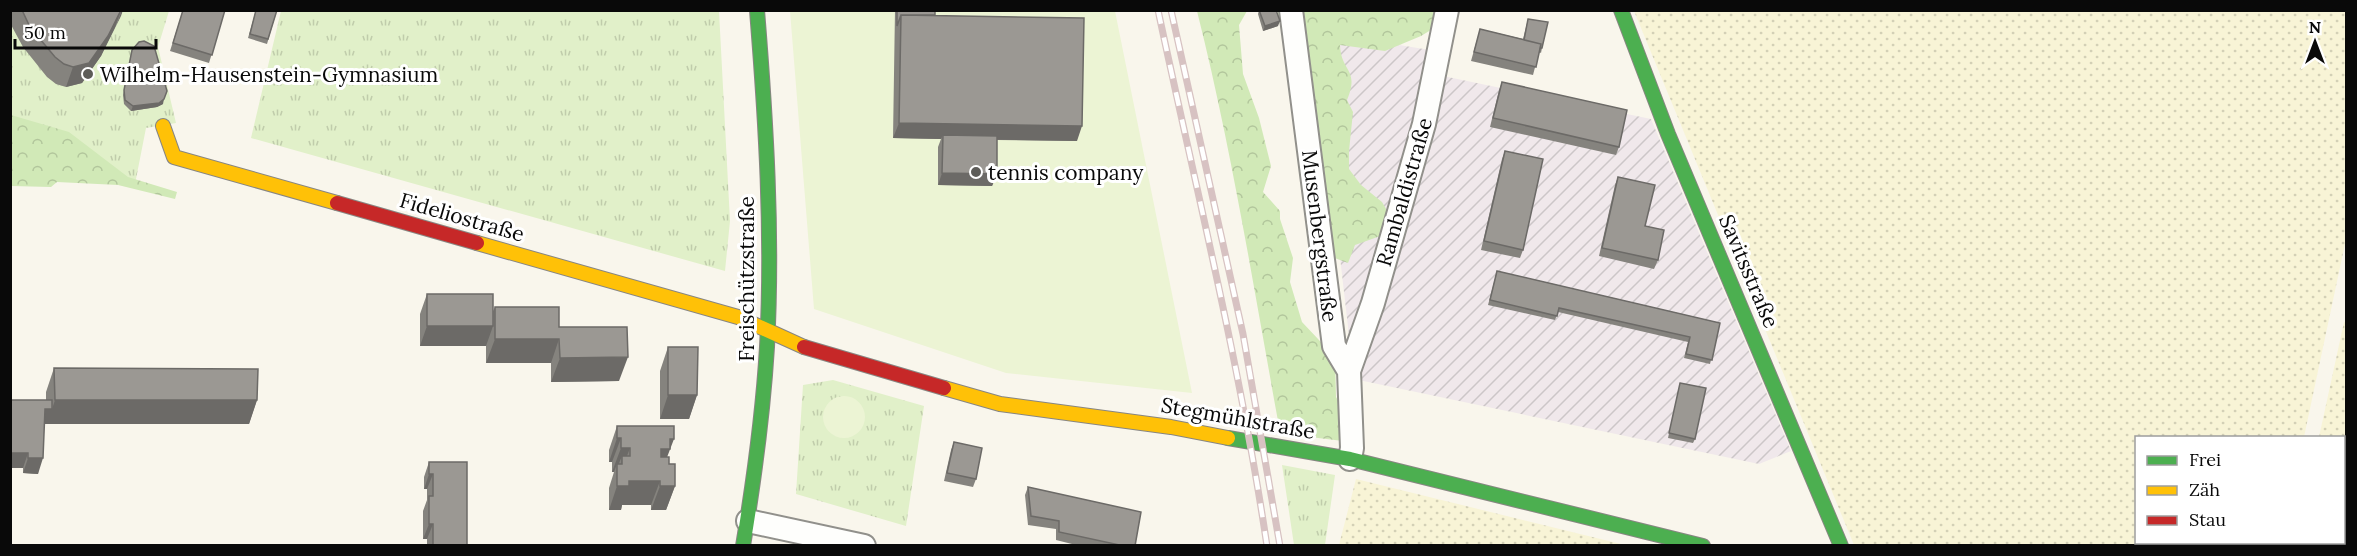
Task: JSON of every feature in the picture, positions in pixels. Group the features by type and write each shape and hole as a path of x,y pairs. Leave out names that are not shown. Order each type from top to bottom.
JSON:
{"street":[{"name":"Freischützstraße","path":"743,546 763,421 768,330 765,120 757,10"},
{"name":"Musenbergstraße","path":"1291,10 1334,346 1349,371 1352,448 1350,459"},
{"name":"Rambaldistraße","path":"1349,371 1373,303 1424,124 1448,10"},
{"name":"Savitsstraße","path":"1622,10 1668,134 1841,546"},
{"name":"Fideliostraße","path":"163,126 174,157 738,317 768,330"},
{"name":"Stegmühlstraße","path":"768,330 800,346 1000,405 1171,427 1276,448 1350,459 1703,546"},
{"path":"748,521 864,546"}],"shaded area":[{"path":"1634,11 2346,11 2346,239 2304,436 2135,436 2135,544 2281,545 1854,545"},
{"path":"1314,31 1448,53 1443,76 1651,119 1791,451 1759,464 1354,379"},
{"path":"2344,322 2346,323 2346,545 2296,546 2297,544 2345,544 2345,436 2319,436"},
{"path":"1356,479 1625,545 1339,545"}],"green space":[{"name":"Wilhelm-Hausenstein-Gymnasium","path":"10,11 169,11 158,47 176,123 146,128 135,184 11,180"},
{"path":"281,11 719,11 730,221 725,271 251,138"},
{"name":"tennis company","path":"790,11 1115,11 1192,393 1006,373 814,309"},
{"path":"1197,11 1247,11 1239,25 1243,74 1259,118 1271,166 1263,192 1280,211 1280,219 1293,258 1290,282 1302,322 1335,357 1336,397 1347,417 1343,441 1285,434 1278,421 1231,164"},
{"path":"1277,11 1442,11 1439,25 1421,36 1385,51 1340,45 1343,61 1352,82 1347,100 1353,112 1349,169 1361,185 1382,202 1393,221 1386,234 1355,245 1348,263 1332,257"},
{"path":"11,115 69,132 128,177 177,192 175,199 118,185 57,182 51,187 11,186"},
{"path":"833,380 924,406 906,526 796,494 803,385"},
{"path":"844,396 859,402 865,417 859,432 844,438 829,432 823,417 829,402"},
{"path":"1282,465 1335,475 1325,545 1294,545"}],"building":[{"path":"22,10 121,10 108,36 89,63 73,67 55,57 30,27"},
{"path":"183,10 225,10 212,55 173,43"},
{"path":"256,10 277,10 268,39 250,34"},
{"path":"897,10 935,10 935,15 901,15 897,26"},
{"path":"1259,10 1276,10 1280,21 1265,26"},
{"path":"901,15 1084,18 1082,126 899,123"},
{"path":"1528,19 1548,22 1542,48 1540,48 1541,44 1524,40"},
{"path":"1480,29 1541,44 1536,67 1474,52"},
{"path":"144,41 154,46 167,91 164,99 159,103 133,106 125,100 124,90 132,50 139,42"},
{"path":"1502,82 1627,110 1619,147 1493,118"},
{"path":"943,135 997,136 997,174 942,173"},
{"path":"1505,151 1543,159 1523,250 1484,241"},
{"path":"1618,177 1655,185 1645,226 1664,230 1658,260 1602,248"},
{"path":"1497,271 1720,323 1712,360 1686,354 1690,337 1559,308 1557,316 1490,300"},
{"path":"427,294 493,294 493,326 427,326"},
{"path":"495,307 559,307 559,327 627,327 628,357 560,358 559,339 495,339"},
{"path":"668,347 698,347 697,395 668,395"},
{"path":"54,368 258,369 257,400 55,400"},
{"path":"1680,383 1706,388 1695,439 1669,433"},
{"path":"10,400 52,400 52,409 45,409 43,458 28,458 28,453 11,453 10,458"},
{"path":"617,426 674,426 674,439 670,439 670,449 661,449 661,457 669,457 669,464 675,464 675,486 660,486 660,481 629,481 629,486 617,486 617,464 622,464 622,456 630,456 630,448 621,448 621,438 617,438"},
{"path":"954,442 982,448 976,479 947,473"},
{"path":"429,462 467,462 467,546 429,546 433,545 433,524 429,524 429,496 433,496 433,474 429,474"},
{"path":"1028,487 1141,512 1135,546 1124,546 1059,532 1059,521 1031,516"}],"railway":[{"path":"1158,10 1231,344 1267,546"},
{"path":"1171,10 1243,334 1280,546"}],"traffic: fast":[{"path":"743,546 761,422 769,305 768,178 757,10"},
{"path":"1621,10 1668,134 1841,546"},
{"path":"1228,438 1350,459 1703,546"}],"traffic: slow":[{"path":"163,126 174,157 337,203"},
{"path":"477,243 738,317 804,347"},
{"path":"944,388 1000,404 1171,427 1228,438"}],"traffic: jam":[{"path":"337,203 477,243"},
{"path":"804,347 944,388"}],"place":[{"name":"Wilhelm-Hausenstein-Gymnasium","path":"88,74"},
{"name":"tennis company","path":"976,172"}]}
